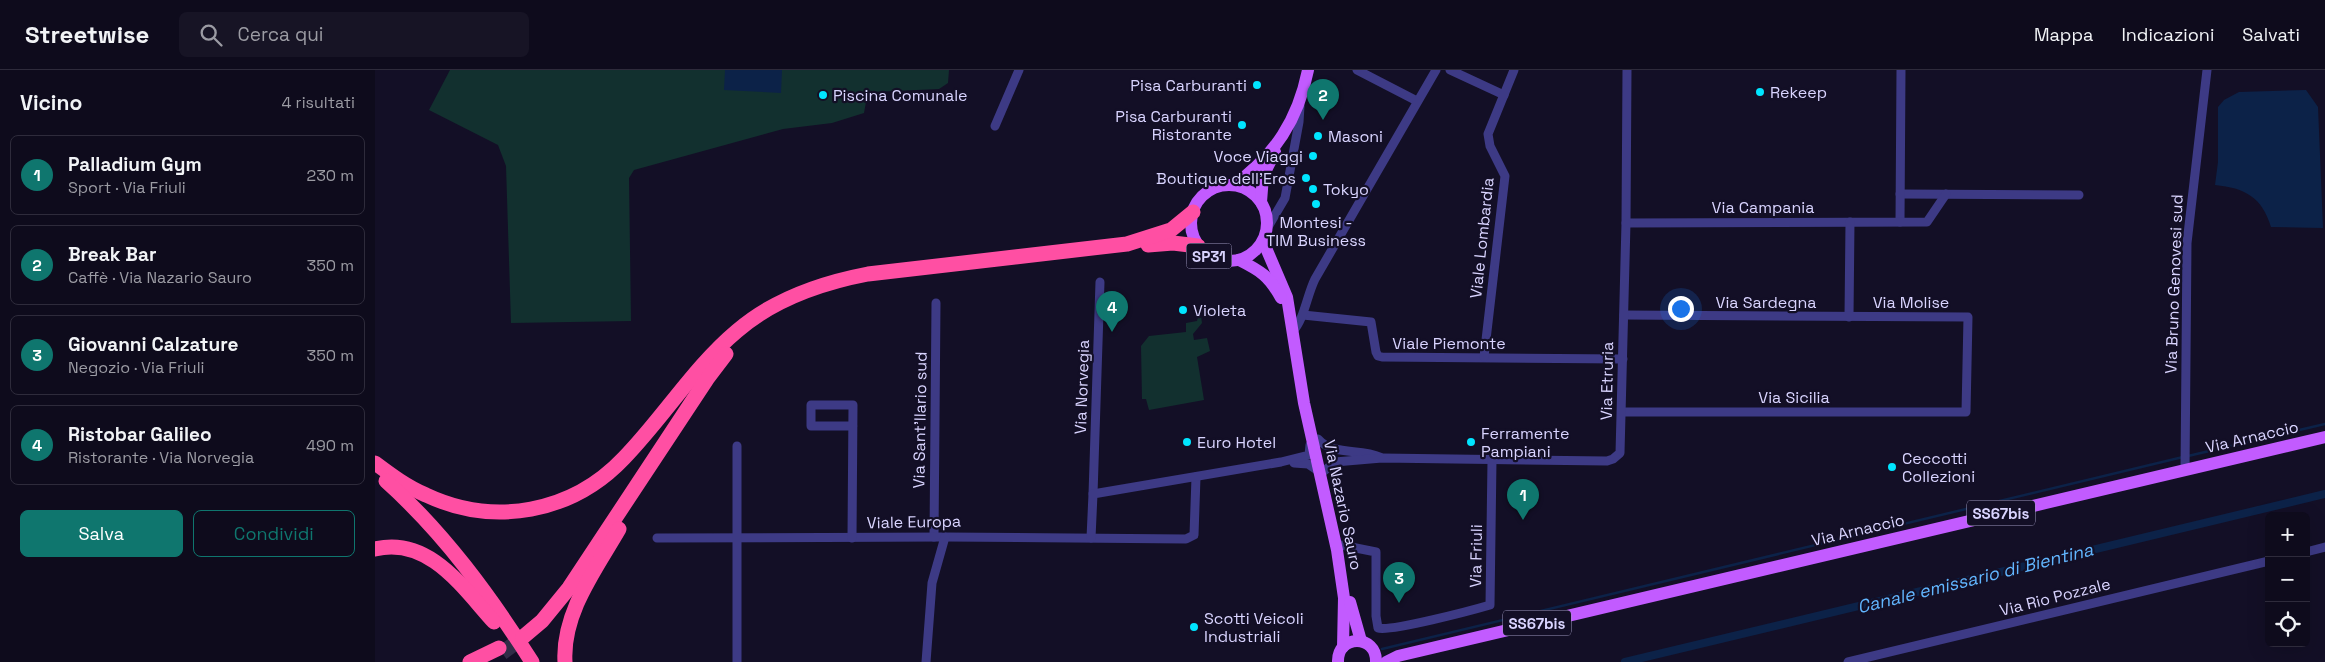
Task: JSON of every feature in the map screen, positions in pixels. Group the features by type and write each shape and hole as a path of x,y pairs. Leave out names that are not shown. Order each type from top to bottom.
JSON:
{"highway":[{"path":"375,463 404,484 425,495 465,509 510,512 539,508 560,502 587,488 615,468 729,338 753,319 783,301 810,289 845,278 890,270 1127,244 1171,230 1193,212"},
{"path":"729,338 550,604 522,635 546,617 569,588 703,386 727,353 755,327 791,303 834,286 879,276 1064,258 1157,244 1198,246"},
{"path":"565,662 565,642 572,617 591,578 703,386"},
{"path":"375,471 444,540 532,662"},
{"path":"375,484 479,591 494,622 520,662"},
{"path":"375,550 404,548 431,558 446,569 494,622"},
{"path":"470,662 500,650 481,662"}],"main road":[{"path":"1261,202 1263,176 1300,103 1308,70"},
{"path":"1234,185 1250,174 1283,134"},
{"path":"1193,212 1198,201 1206,192 1217,187 1234,185 1250,190 1261,202 1267,215 1268,227"},
{"name":"SP31","path":"1193,212 1191,230 1198,246"},
{"name":"SP31","path":"1239,260 1251,255 1263,241 1268,227"},
{"name":"Via Nazario Sauro","path":"1263,241 1284,289 1307,417 1341,545 1354,620 1361,641"},
{"name":"Via Nazario Sauro","path":"1198,246 1207,254 1217,259 1239,260 1259,270 1270,280 1288,312"},
{"name":"Via Nazario Sauro","path":"1300,371 1318,439 1340,568 1345,622 1343,647 1339,654 1338,662"},
{"name":"Via Arnaccio","path":"1379,659 1399,656 2185,461 2325,437"},
{"path":"1343,647 1352,641 1361,641"},
{"name":"SS67bis","path":"1361,641 1368,644 1379,659"}],"street":[{"path":"995,126 1019,70"},
{"path":"1357,70 1417,101"},
{"path":"1293,331 1298,327 1307,296 1315,279 1436,70"},
{"path":"1450,70 1504,95"},
{"name":"Viale Lombardia","path":"1484,358 1505,176 1490,146 1488,134 1514,70"},
{"name":"Via Etruria","path":"1322,471 1335,462 1382,458 1613,460 1621,449 1627,70"},
{"path":"1900,222 1901,70"},
{"name":"Via Bruno Genovesi sud","path":"2185,461 2187,243 2207,70"},
{"path":"1268,227 1285,198 1299,122 1300,103"},
{"path":"1900,194 2079,196"},
{"name":"Via Campania","path":"1626,223 1927,222 1946,194"},
{"path":"1849,317 1850,222"},
{"name":"Via Norvegia","path":"1093,494 1100,282"},
{"name":"Via Sant'Ilario sud","path":"934,537 936,303"},
{"name":"Viale Piemonte","path":"1303,314 1371,322 1378,356 1623,358"},
{"name":"Via Sardegna","path":"1624,315 1849,317"},
{"name":"Via Molise","path":"1849,317 1968,317 1966,412"},
{"path":"852,538 853,426 853,405 811,405 811,426 853,426"},
{"name":"Via Sicilia","path":"1622,412 1966,412"},
{"path":"1091,538 1093,494 1281,462 1309,455 1307,417"},
{"name":"Via Etruria","path":"1318,439 1327,447 1367,452 1382,458"},
{"path":"737,446 737,662"},
{"name":"Via Friuli","path":"1341,545 1376,552 1376,616 1378,628 1393,627 1490,605 1492,460"},
{"path":"1281,462 1308,464 1322,471"},
{"name":"Viale Europa","path":"657,538 945,537 1186,539 1194,535 1196,477"},
{"path":"926,662 932,583 945,537"},
{"path":"2310,551 2325,547"},
{"name":"Via Rio Pozzale","path":"1848,662 2265,562"}],"green space":[{"path":"450,70 949,70 948,83 939,89 872,92 866,102 864,113 832,123 783,129 634,170 629,178 631,321 511,323 506,166 498,145 429,110"},
{"path":"1200,309 1202,323 1193,334 1194,340 1207,338 1210,351 1197,357 1204,400 1149,410 1146,399 1142,399 1141,346 1149,336 1186,332 1186,323 1197,321"}],"water":[{"path":"725,70 782,70 781,93 724,90"},
{"path":"2306,90 2318,107 2323,228 2271,227 2263,208 2251,196 2226,186 2215,185 2218,162 2218,107 2224,100 2239,92"}],"waterway":[{"path":"2188,456 2325,424"},
{"path":"1382,649 2183,457"},
{"name":"Canale emissario di Bientina","path":"1625,662 2325,494"}],"tunnel":[{"path":"502,653 523,637"}],"place":[{"name":"Pisa Carburanti","path":"1257,85"},
{"name":"Rekeep","path":"1760,92"},
{"name":"Piscina Comunale","path":"823,95"},
{"name":"Break Bar","path":"1323,120"},
{"name":"Pisa Carburanti Ristorante","path":"1242,125"},
{"name":"Masoni","path":"1318,136"},
{"name":"Voce Viaggi","path":"1313,156"},
{"name":"Boutique dell'Eros","path":"1306,178"},
{"name":"Tokyo","path":"1313,189"},
{"name":"Montesi - TIM Business","path":"1316,204"},
{"name":"Violeta","path":"1183,310"},
{"name":"Ristobar Galileo","path":"1112,332"},
{"name":"Euro Hotel","path":"1187,442"},
{"name":"Ferramente Pampiani","path":"1471,442"},
{"name":"Ceccotti Collezioni","path":"1892,467"},
{"name":"Palladium Gym","path":"1523,520"},
{"name":"Giovanni Calzature","path":"1399,603"},
{"name":"Scotti Veicoli Industriali","path":"1194,627"}]}
